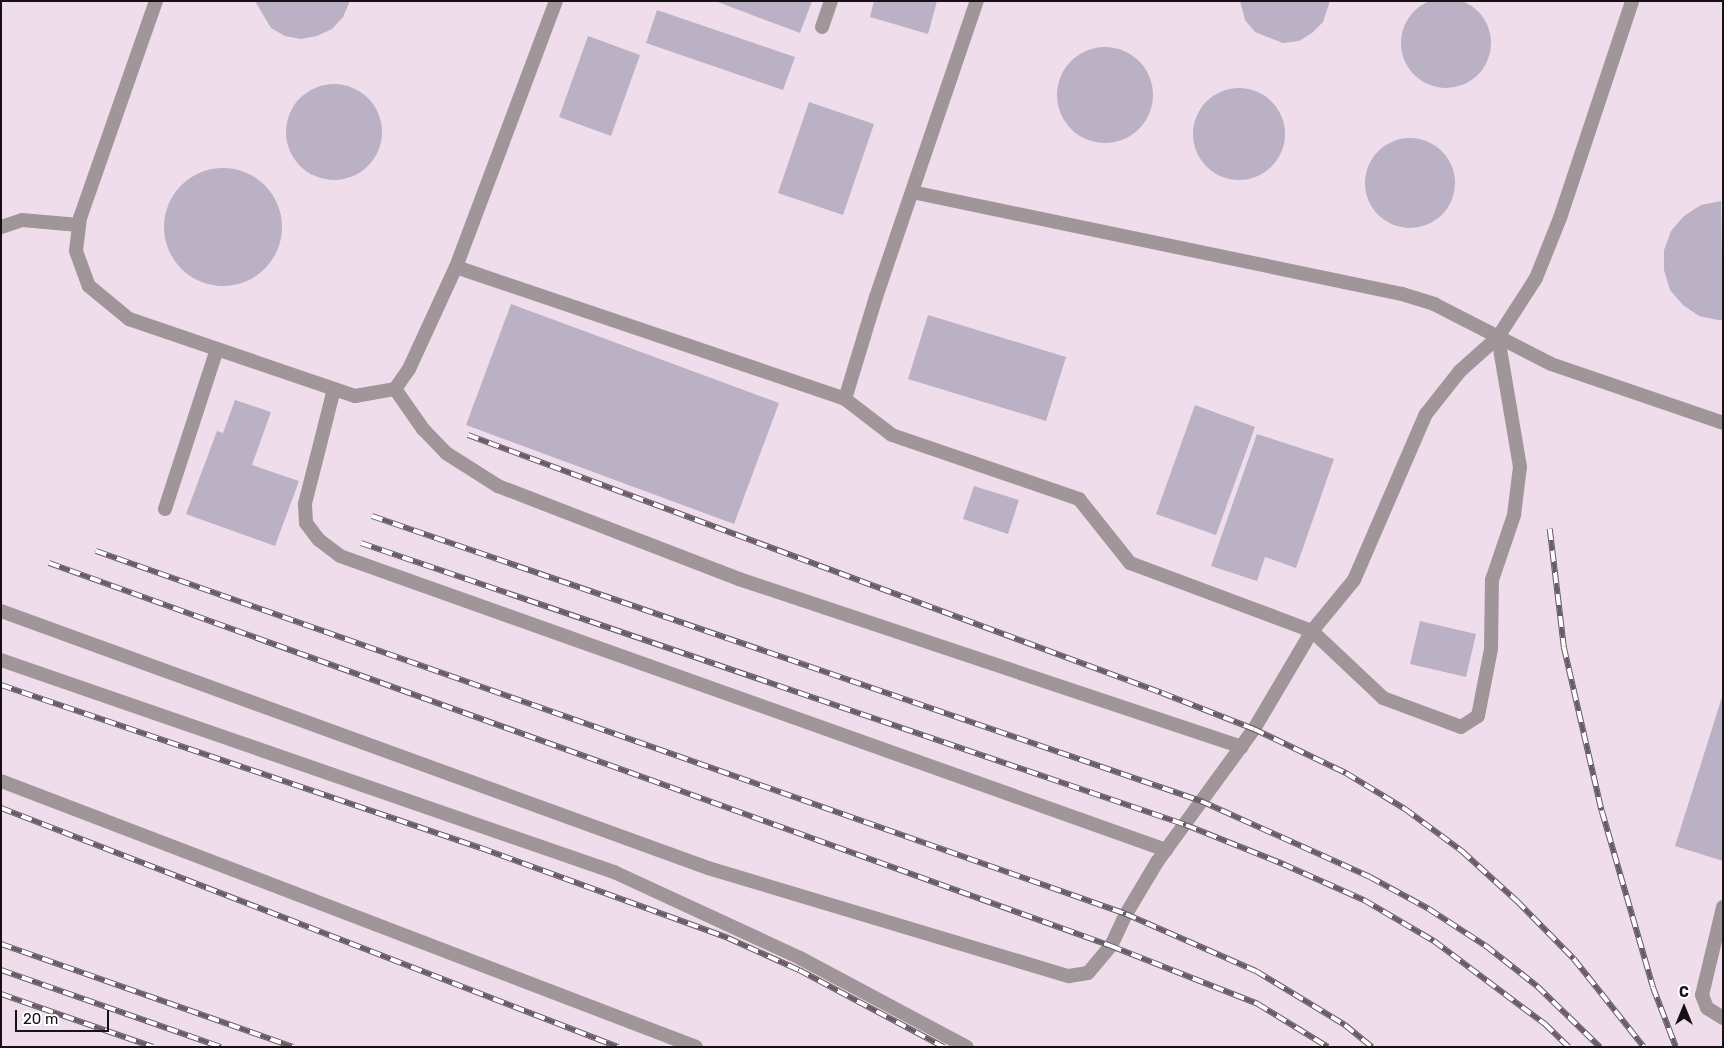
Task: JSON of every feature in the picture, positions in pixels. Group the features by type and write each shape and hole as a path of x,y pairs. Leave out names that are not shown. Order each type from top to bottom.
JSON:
{"lane":[{"path":"156,1 79,225 76,251 89,286 129,319 355,396 395,389 409,369 456,267 556,1"},
{"path":"822,28 831,1"},
{"path":"845,398 977,1"},
{"path":"1,611 708,868 1069,976 1088,974 1111,946 1126,914 1166,850 1242,747 1312,631 1354,580 1426,414 1460,371 1498,337 1536,278 1560,218 1632,1"},
{"path":"912,192 1402,294 1434,304 1551,364 1723,423"},
{"path":"1,227 22,220 79,225"},
{"path":"456,267 845,398 892,435 1079,499 1130,563 1312,631 1384,698 1461,727 1478,716 1491,649 1492,580 1514,515 1520,467 1498,337"},
{"path":"165,509 217,349"},
{"path":"334,389 305,504 306,523 319,540 340,556 1166,850"},
{"path":"395,389 424,429 446,453 498,486 739,579 1242,747"},
{"path":"1,660 614,872 800,958 968,1047"},
{"path":"1,780 696,1047"},
{"path":"1723,907 1702,995 1707,1008 1723,1018"}],"building":[{"path":"1446,-2 1463,1 1478,11 1488,26 1491,43 1488,60 1478,75 1463,85 1446,88 1429,85 1414,75 1404,60 1401,43 1404,26 1414,11 1429,1"},
{"path":"255,1 350,1 343,17 332,29 317,36 301,39 285,36 271,28"},
{"path":"715,1 812,1 800,33"},
{"path":"874,1 937,1 928,34 870,17"},
{"path":"1240,1 1330,1 1323,22 1312,33 1299,41 1283,43 1255,32 1245,20"},
{"path":"657,10 795,57 783,90 646,43"},
{"path":"588,36 640,55 611,136 559,117"},
{"path":"1105,47 1123,51 1139,61 1149,77 1153,95 1149,113 1139,129 1123,139 1105,143 1087,139 1071,129 1061,113 1057,95 1061,77 1071,61 1087,51"},
{"path":"334,84 352,88 368,98 378,114 382,132 378,150 368,166 352,176 334,180 316,176 300,166 290,150 286,132 290,114 300,98 316,88"},
{"path":"1239,88 1256,92 1271,102 1281,117 1285,134 1281,151 1271,166 1256,176 1239,180 1222,176 1207,166 1197,151 1193,134 1197,117 1207,102 1222,92"},
{"path":"809,102 874,124 843,215 778,193"},
{"path":"1410,138 1427,141 1442,151 1452,166 1455,183 1452,200 1442,215 1427,225 1410,228 1393,225 1378,215 1368,200 1365,183 1368,166 1378,151 1393,141"},
{"path":"223,168 245,173 265,185 277,205 282,227 277,249 265,269 245,281 223,286 201,281 181,269 169,249 164,227 169,205 181,185 201,173"},
{"path":"1721,201 1723,320 1718,320 1699,316 1683,305 1670,290 1664,270 1664,250 1671,231 1684,216 1701,205"},
{"path":"511,304 779,403 734,524 466,425"},
{"path":"928,315 1066,357 1046,421 908,379"},
{"path":"235,400 271,412 252,465 299,481 275,546 186,514 217,431 223,433"},
{"path":"1195,405 1255,427 1216,535 1156,514"},
{"path":"1257,434 1334,459 1296,568 1265,557 1257,581 1211,566"},
{"path":"974,486 1019,500 1008,534 963,519"},
{"path":"1420,621 1476,634 1466,677 1410,664"},
{"path":"1723,697 1723,861 1675,846"}],"railway":[{"path":"468,435 1162,693 1254,729 1346,773 1405,809 1462,851 1517,901 1574,959 1644,1047"},
{"path":"372,516 1201,801 1370,877 1429,909 1486,946 1537,986 1600,1047"},
{"path":"1550,529 1564,647 1602,811 1653,987 1676,1047"},
{"path":"361,543 1186,825 1283,864 1364,900 1434,941 1545,1024 1569,1047"},
{"path":"96,551 1126,914 1256,971 1345,1025 1372,1047"},
{"path":"49,563 1111,946 1258,1004 1328,1047"},
{"path":"1,685 481,848 728,938 799,970 944,1047"},
{"path":"1,808 618,1047"},
{"path":"1,944 293,1047"},
{"path":"1,970 221,1047"},
{"path":"1,994 153,1047"}]}
